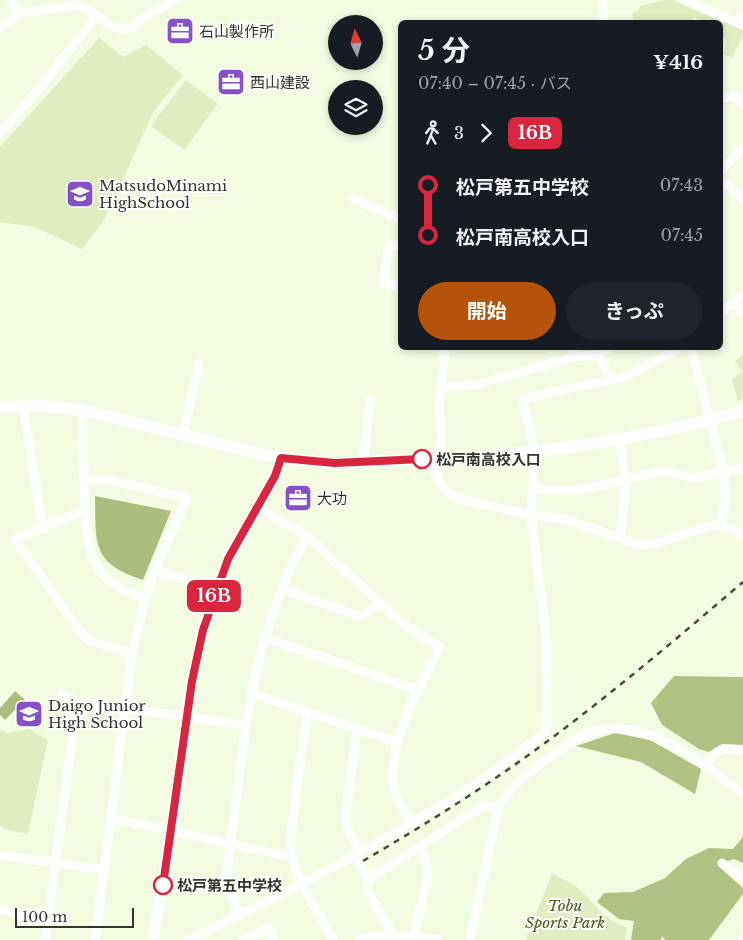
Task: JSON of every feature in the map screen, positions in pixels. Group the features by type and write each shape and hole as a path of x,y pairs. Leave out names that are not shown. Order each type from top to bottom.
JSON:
{"street":[{"path":"10,0 20,13"},
{"path":"0,28 20,13 78,5 97,15 110,26 123,30 134,26 145,16 175,0"},
{"path":"603,0 604,20"},
{"path":"684,0 740,23 743,12"},
{"path":"0,133 32,97 97,15"},
{"path":"723,99 733,95 743,104"},
{"path":"723,168 743,148"},
{"path":"723,182 743,199"},
{"path":"352,198 398,218"},
{"path":"398,247 389,245 382,283 398,286"},
{"path":"723,312 743,295"},
{"path":"734,303 743,313"},
{"path":"445,350 439,405 442,438 434,458 441,484 449,493 463,500 531,515 565,519 639,545 649,545 693,530 721,524 743,534"},
{"path":"573,350 574,358"},
{"path":"440,388 478,384 574,358 598,355 605,350"},
{"path":"188,940 240,916 358,854 475,784 544,733 547,726 546,634 531,515 535,452 523,402 525,398 625,377 675,350"},
{"path":"692,350 724,472 725,500 721,524"},
{"path":"598,355 612,380"},
{"path":"183,435 199,363"},
{"path":"363,462 370,399"},
{"path":"0,407 23,406 82,410 281,458 363,462 535,452 710,421 743,411"},
{"path":"23,406 43,529"},
{"path":"82,410 86,541 93,559 113,586 145,600"},
{"path":"619,438 626,481 620,538"},
{"path":"153,940 172,832 197,655 216,591 238,540 275,476 281,458"},
{"path":"533,489 580,490 663,472 694,478 743,468"},
{"path":"84,480 108,480 187,498 155,568 132,653 95,940"},
{"path":"257,507 308,537 403,624 440,647 418,690 398,742 393,784 397,798 411,821"},
{"path":"85,510 15,540 83,636 93,642 132,653"},
{"path":"240,916 230,891 226,873 245,725 263,636 295,556 308,537"},
{"path":"155,568 216,591"},
{"path":"282,588 359,616 363,616 381,603"},
{"path":"263,636 418,690"},
{"path":"251,693 398,742"},
{"path":"62,694 77,702 245,725"},
{"path":"45,940 77,702"},
{"path":"307,712 290,842 291,857 295,871 333,940"},
{"path":"470,940 498,808 518,780 578,737 604,729 623,728 643,734 677,748 705,765 743,794"},
{"path":"357,729 345,817 347,828 369,881"},
{"path":"705,765 718,750 743,750"},
{"path":"393,935 367,890 369,881 373,876 485,805 498,808"},
{"path":"111,818 291,857"},
{"path":"414,937 428,875 426,858 419,847"},
{"path":"0,855 105,870"},
{"path":"722,864 743,878"},
{"path":"0,910 49,917"},
{"path":"243,940 268,928 274,940"},
{"path":"359,940 368,937 393,935 438,940"}],"green space":[{"path":"673,0 720,20 700,20 694,17 692,20 634,20 632,14 639,10 640,6"},
{"path":"723,21 743,30 743,36 732,58 724,54 727,40 723,37"},
{"path":"99,38 123,57 146,45 183,75 154,111 104,220 82,249 35,227 0,222 0,147"},
{"path":"186,80 218,104 184,150 151,126"},
{"path":"743,354 743,399 738,401 732,380 742,371 735,361"},
{"path":"0,729 7,733 29,729 48,740 28,834 4,829 0,825"},
{"name":"Tobu Sports Park","path":"552,873 576,887 606,916 627,927 625,940 526,940"}],"shaded area":[{"path":"95,496 171,511 143,580 126,573 105,559 97,539"},
{"path":"674,676 743,677 743,745 722,744 709,752 699,749 662,725 651,703"},
{"path":"15,691 25,700 5,720 0,715 0,708"},
{"path":"615,733 650,740 701,769 695,794 641,762 576,746"},
{"path":"743,837 743,863 734,859 717,865 743,888 743,894 709,940 665,940 662,936 661,940 631,940 634,921 619,919 597,902 604,893 633,892 665,878 686,859 709,848 733,849"}],"railway":[{"path":"363,861 450,808 534,751 614,690 743,582"}],"bus line":[{"name":"16B","path":"163,885 192,681 203,630 228,559 275,476 281,458 335,463 422,459"}],"place":[{"name":"石山製作所","path":"180,31"},
{"name":"西山建設","path":"231,82"},
{"name":"MatsudoMinami HighSchool","path":"80,194"},
{"name":"松戸南高校入口","path":"422,459"},
{"name":"大功","path":"298,498"},
{"name":"Daigo Junior High School","path":"29,714"},
{"name":"松戸第五中学校","path":"163,885"}]}
